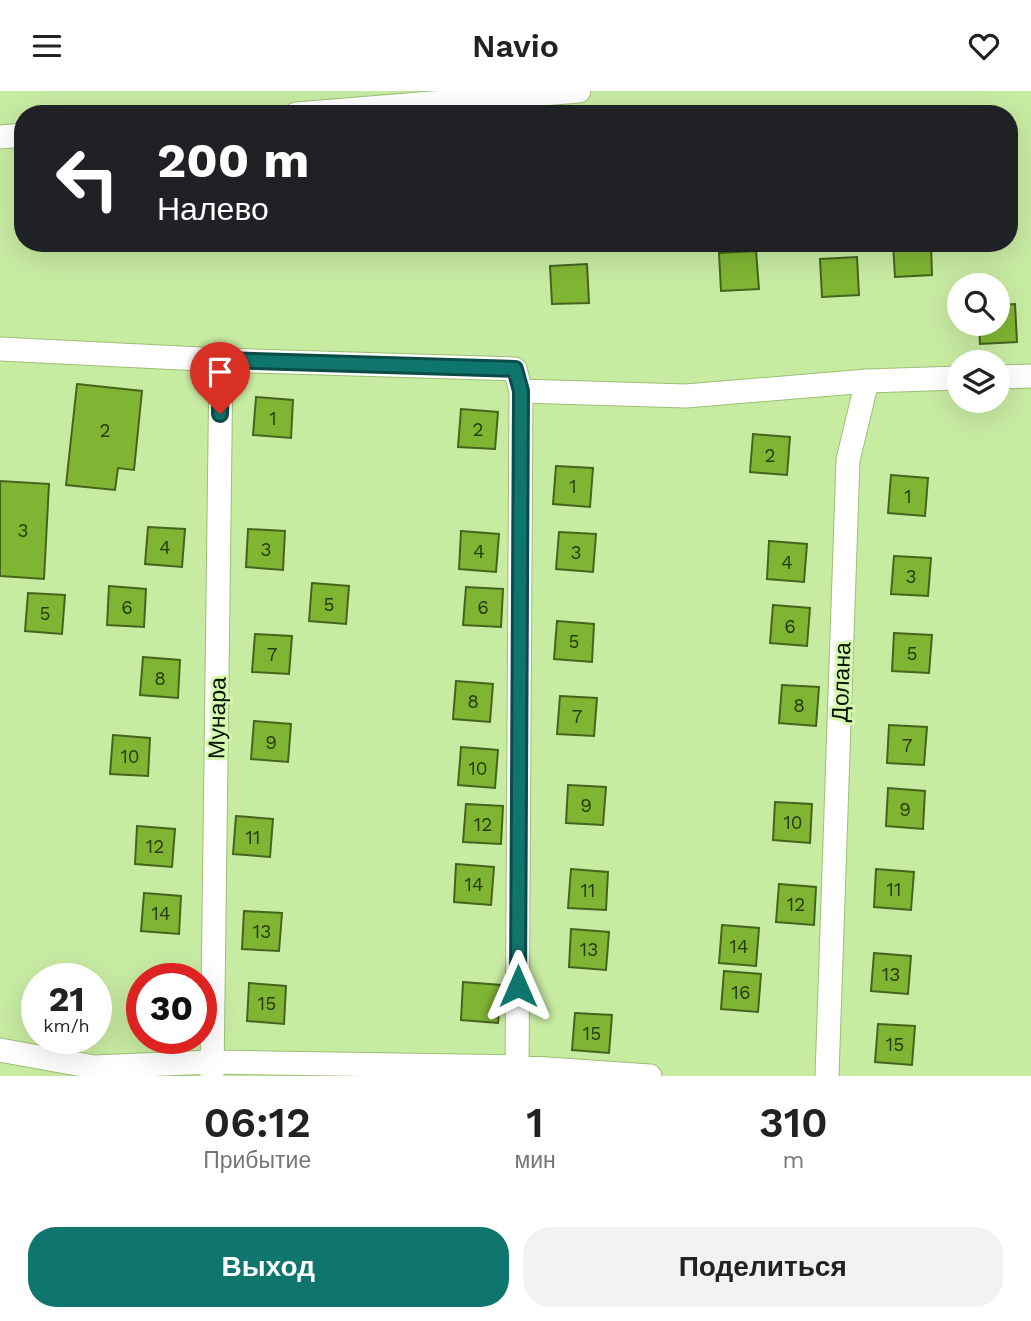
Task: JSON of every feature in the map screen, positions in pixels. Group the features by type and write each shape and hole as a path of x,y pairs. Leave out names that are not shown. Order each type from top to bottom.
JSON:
{"street":[{"path":"396,105 579,91"},
{"path":"0,349 221,360 515,369 521,391 517,1072"},
{"name":"Мунара","path":"212,1069 221,360"},
{"path":"1010,377 1031,376"},
{"path":"521,391 686,396 867,381 947,378"},
{"name":"Долана","path":"827,1076 848,460 867,381"},
{"path":"0,1050 94,1067 650,1076"}],"building":[{"path":"756,252 759,289 721,291 719,253"},
{"path":"894,252 931,252 932,275 895,277"},
{"path":"857,257 859,295 822,297 820,259"},
{"path":"587,264 589,303 552,304 550,266"},
{"path":"1010,304 1015,304 1017,342 980,344 980,336 1010,336"},
{"path":"77,384 142,391 134,470 118,468 115,490 66,485"},
{"path":"256,397 293,400 291,438 253,435"},
{"path":"461,409 498,412 495,449 458,447"},
{"path":"753,434 790,437 787,475 750,472"},
{"path":"556,466 593,468 590,507 553,504"},
{"path":"891,475 928,478 925,516 888,513"},
{"path":"0,481 49,484 44,579 0,576"},
{"path":"148,527 185,529 182,567 145,564"},
{"path":"248,529 285,531 283,570 246,567"},
{"path":"461,531 499,534 496,572 459,569"},
{"path":"559,532 596,534 593,572 556,569"},
{"path":"769,541 807,544 804,582 767,579"},
{"path":"894,556 931,558 928,596 891,594"},
{"path":"312,583 349,586 346,624 309,621"},
{"path":"109,586 146,589 144,627 107,625"},
{"path":"466,587 503,589 501,627 463,625"},
{"path":"28,593 65,595 62,634 25,631"},
{"path":"773,605 810,608 807,646 770,643"},
{"path":"557,621 594,624 592,662 554,659"},
{"path":"894,633 932,635 929,673 892,671"},
{"path":"255,634 292,636 289,674 252,672"},
{"path":"143,657 180,660 178,698 140,695"},
{"path":"456,681 493,684 490,722 453,719"},
{"path":"782,685 819,687 816,726 779,723"},
{"path":"560,696 597,698 594,736 557,734"},
{"path":"254,721 291,724 288,762 251,759"},
{"path":"889,725 927,727 924,765 887,763"},
{"path":"113,735 150,738 148,776 110,774"},
{"path":"461,747 498,750 495,788 458,785"},
{"path":"568,785 606,787 603,825 566,823"},
{"path":"888,788 925,791 923,829 886,826"},
{"path":"775,802 812,804 810,843 773,840"},
{"path":"466,804 503,806 501,844 463,842"},
{"path":"236,816 273,819 270,857 233,854"},
{"path":"137,826 175,829 172,867 135,864"},
{"path":"456,864 494,867 491,905 454,902"},
{"path":"571,869 608,872 606,910 568,908"},
{"path":"876,869 914,872 911,910 874,907"},
{"path":"779,884 816,887 814,925 776,922"},
{"path":"144,893 181,896 179,934 141,931"},
{"path":"244,911 282,913 279,951 242,949"},
{"path":"722,925 759,928 756,966 719,963"},
{"path":"571,929 609,932 606,970 569,967"},
{"path":"874,953 911,956 908,994 871,991"},
{"path":"724,971 761,974 758,1012 721,1009"},
{"path":"463,982 501,985 498,1023 461,1020"},
{"path":"249,983 286,986 284,1024 247,1021"},
{"path":"575,1013 612,1015 609,1053 572,1050"},
{"path":"878,1024 915,1026 912,1065 875,1062"}],"route":[{"path":"220,414 221,360 515,369 521,391 518,986"}]}
